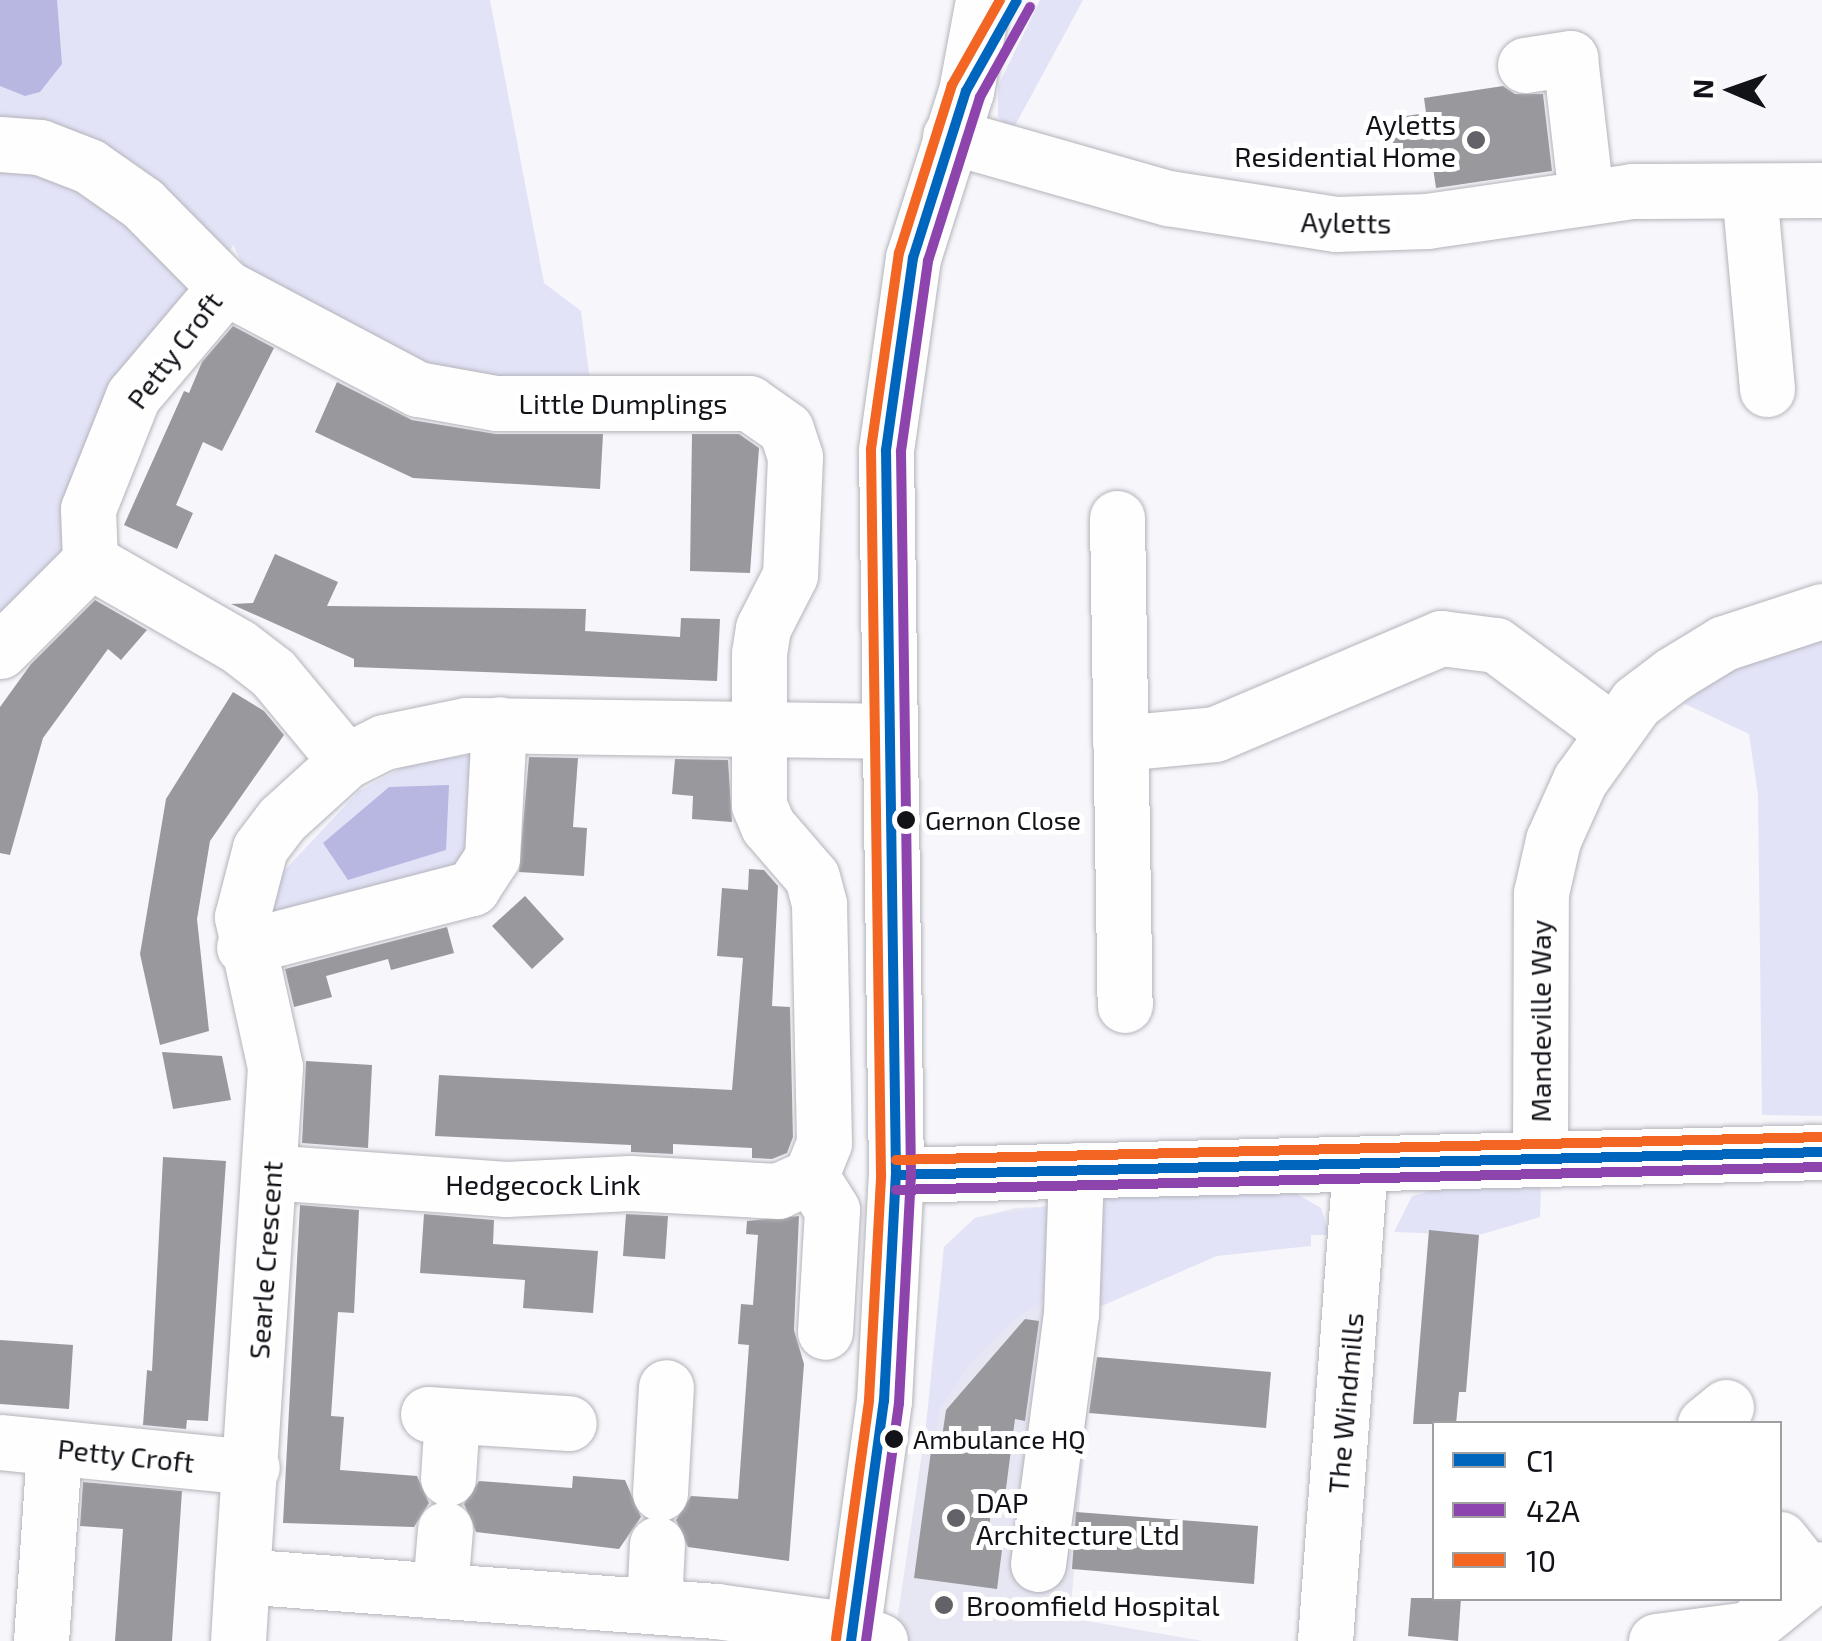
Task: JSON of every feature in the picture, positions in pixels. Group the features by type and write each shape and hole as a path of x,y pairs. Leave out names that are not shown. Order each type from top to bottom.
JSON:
{"street":[{"path":"242,1576 654,1605 861,1638 884,1401 896,1176 886,450 913,258 958,114 984,0"},
{"path":"958,114 1017,0"},
{"path":"1525,65 1570,58 1586,197"},
{"name":"Ayletts","path":"958,114 1168,198 1288,221 1427,222 1586,197 1822,190"},
{"name":"Petty Croft","path":"0,144 40,148 89,166 142,203 225,286 132,396 88,509 90,561"},
{"path":"1749,191 1767,390"},
{"name":"Little Dumplings","path":"225,286 418,389 455,399 750,403 770,413 786,429 795,457 790,575 763,628 758,733"},
{"path":"1116,518 1125,1005"},
{"path":"0,650 90,561 238,646 273,673 346,761"},
{"name":"Mandeville Way","path":"1540,1156 1541,893 1553,840 1580,780 1612,731 1648,693 1724,643 1822,611"},
{"path":"1120,743 1214,734 1441,638 1496,645 1612,731"},
{"path":"244,947 472,888 492,857 498,724"},
{"name":"Searle Crescent","path":"238,1641 276,1068 244,947 242,917 260,848 346,761 434,729 498,724 758,733 888,731"},
{"path":"758,733 759,805 768,826 812,877 819,904 824,1144 811,1176 832,1210 825,1332"},
{"path":"896,1176 1540,1156 1822,1152"},
{"name":"The Windmills","path":"1326,1641 1360,1164"},
{"path":"1038,1564 1070,1314 1076,1170"},
{"name":"Hedgecock Link","path":"270,1172 506,1189 630,1184 778,1191 811,1176"},
{"path":"654,1605 666,1387"},
{"path":"440,1589 446,1504 440,1415 569,1423"},
{"name":"Petty Croft","path":"0,1442 252,1467"},
{"path":"41,1641 54,1448"},
{"path":"1782,1588 1804,1562"},
{"path":"1656,1641 1748,1629 1771,1601"}],"shaded area":[{"path":"0,0 490,0 544,283 581,311 591,389 443,383 253,285 233,245 67,562 0,634"},
{"path":"1040,0 1083,0 1011,133 998,116 998,86"},
{"path":"1822,638 1822,1116 1762,1115 1758,795 1749,734 1683,703 1734,668"},
{"path":"474,755 472,853 456,872 270,922 280,875 359,791 413,762"},
{"path":"1541,1182 1540,1217 1479,1235 1394,1232 1412,1196 1462,1183"},
{"path":"1292,1191 1321,1208 1330,1235 1311,1235 1311,1246 1217,1256 1097,1308 1105,1196"},
{"path":"1105,1204 1070,1618 1203,1641 894,1641 932,1386 944,1247 975,1218 1016,1208"},
{"path":"1054,1205 1052,1299 1020,1315 973,1360 939,1410 936,1437 925,1436 944,1247 975,1218"}],"water":[{"path":"0,0 57,0 62,64 40,92 25,96 0,86"},
{"path":"449,785 446,850 348,880 323,843 389,787"}],"building":[{"name":"Ayletts Residential Home","path":"1503,86 1515,94 1543,94 1552,171 1436,188 1432,161 1393,167 1386,119 1426,113 1424,98"},
{"path":"233,326 274,348 222,451 203,442 176,505 193,513 177,549 124,525 184,391 189,393 202,362"},
{"path":"337,382 412,420 496,434 603,434 600,489 413,478 315,432"},
{"path":"692,434 739,434 759,448 750,573 690,571"},
{"path":"275,554 338,582 327,606 586,609 585,631 680,637 681,618 720,619 717,681 354,667 354,659 231,604 253,603"},
{"path":"95,600 147,630 121,660 108,649 43,738 10,855 0,853 0,707 31,664"},
{"path":"233,692 264,711 284,735 210,841 197,919 209,1031 160,1045 140,954 166,799"},
{"path":"529,757 578,758 573,827 587,828 584,876 519,872"},
{"path":"675,759 728,760 732,822 692,819 693,796 672,794"},
{"path":"749,869 764,870 778,886 772,1006 790,1007 793,1137 787,1153 772,1159 752,1158 752,1148 673,1144 673,1154 631,1152 631,1145 435,1136 439,1075 732,1090 743,958 717,956 722,888 748,890"},
{"path":"525,896 564,939 532,969 492,926"},
{"path":"447,927 454,953 391,970 388,959 326,976 332,997 294,1007 285,969"},
{"path":"162,1052 222,1056 231,1100 173,1109"},
{"path":"306,1061 372,1065 368,1148 302,1143"},
{"path":"163,1157 226,1161 208,1421 187,1420 186,1429 143,1425 147,1370 152,1371"},
{"path":"300,1205 359,1210 354,1313 338,1312 331,1416 344,1417 340,1470 417,1476 429,1503 414,1527 283,1523"},
{"path":"424,1214 494,1220 493,1244 598,1251 593,1313 523,1308 525,1280 420,1273"},
{"path":"626,1214 668,1216 665,1259 623,1256"},
{"path":"799,1216 794,1330 804,1364 789,1561 688,1547 676,1520 691,1496 738,1499 749,1345 738,1344 741,1304 753,1305 758,1235 746,1234 747,1221"},
{"path":"1429,1230 1479,1235 1466,1392 1459,1392 1456,1421 1413,1424"},
{"path":"1025,1319 1039,1321 1025,1421 1015,1419 1005,1496 991,1505 989,1534 1002,1550 997,1589 914,1578 931,1451 940,1451 946,1410"},
{"path":"0,1340 73,1345 69,1409 0,1404"},
{"path":"1097,1357 1271,1372 1266,1428 1089,1413"},
{"path":"573,1476 625,1480 641,1517 619,1549 476,1532 464,1504 479,1481 572,1488"},
{"path":"83,1482 182,1491 172,1641 115,1641 123,1529 80,1526"},
{"path":"1076,1512 1258,1526 1254,1584 1072,1569"},
{"path":"1411,1598 1461,1601 1458,1641 1408,1636"}],"transit line":[{"name":"10","path":"836,1639 869,1400 881,1175 871,449 899,253 952,85 1000,0"},
{"name":"C1","path":"851,1641 884,1401 896,1175 886,450 913,258 966,91 1017,0"},
{"name":"42A","path":"866,1641 899,1403 911,1176 901,451 928,261 980,97 1030,7"},
{"name":"10","path":"896,1160 1822,1137"},
{"name":"C1","path":"896,1175 1822,1152"},
{"name":"42A","path":"896,1190 1822,1167"}],"place":[{"name":"Ayletts Residential Home","path":"1476,140"},
{"name":"Gernon Close","path":"906,820"},
{"name":"Ambulance HQ","path":"894,1439"},
{"name":"DAP Architecture Ltd","path":"956,1518"},
{"name":"Broomfield Hospital","path":"944,1605"}]}
